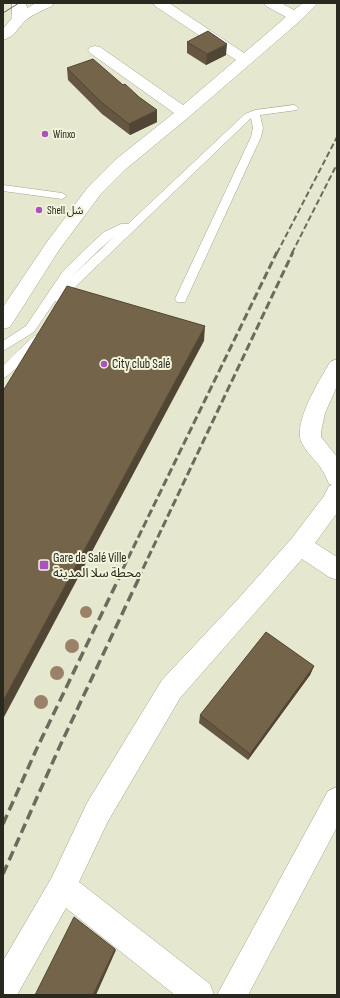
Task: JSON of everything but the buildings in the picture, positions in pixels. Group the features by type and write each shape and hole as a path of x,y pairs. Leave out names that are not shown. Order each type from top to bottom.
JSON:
{"street":[{"path":"3,36 15,27 20,10 46,3"},
{"path":"160,3 245,60"},
{"path":"271,3 296,17"},
{"path":"3,322 53,246 94,191 121,164 184,113 311,3"},
{"path":"94,50 184,113"},
{"path":"337,367 315,413 310,434 311,440 334,470 337,478"},
{"path":"3,990 62,887 97,813 171,689 248,606 300,545 332,503 337,493"},
{"path":"300,545 337,570"},
{"path":"232,995 337,800"},
{"path":"62,887 199,995"}],"lane":[{"path":"50,318 70,285 248,116 255,113 294,108"},
{"path":"181,299 256,137 258,128 255,113"},
{"path":"3,188 62,196"},
{"path":"3,347 30,329 67,274 102,239 120,229 133,225"},
{"path":"3,373 28,351 42,332"}],"tram line":[{"path":"3,13 19,3"}],"railway":[{"path":"277,253 337,137"},
{"path":"292,253 337,164"},
{"path":"118,579 277,252"},
{"path":"138,579 293,252"},
{"path":"3,824 37,748 119,578"},
{"path":"3,874 59,748 139,578"}],"place":[{"name":"Winxo","path":"45,134"},
{"name":"Shell شل","path":"39,210"},
{"name":"City club Salé","path":"104,364"},
{"name":"Gare de Salé Ville محطة سلا المدينة","path":"44,565"}]}
